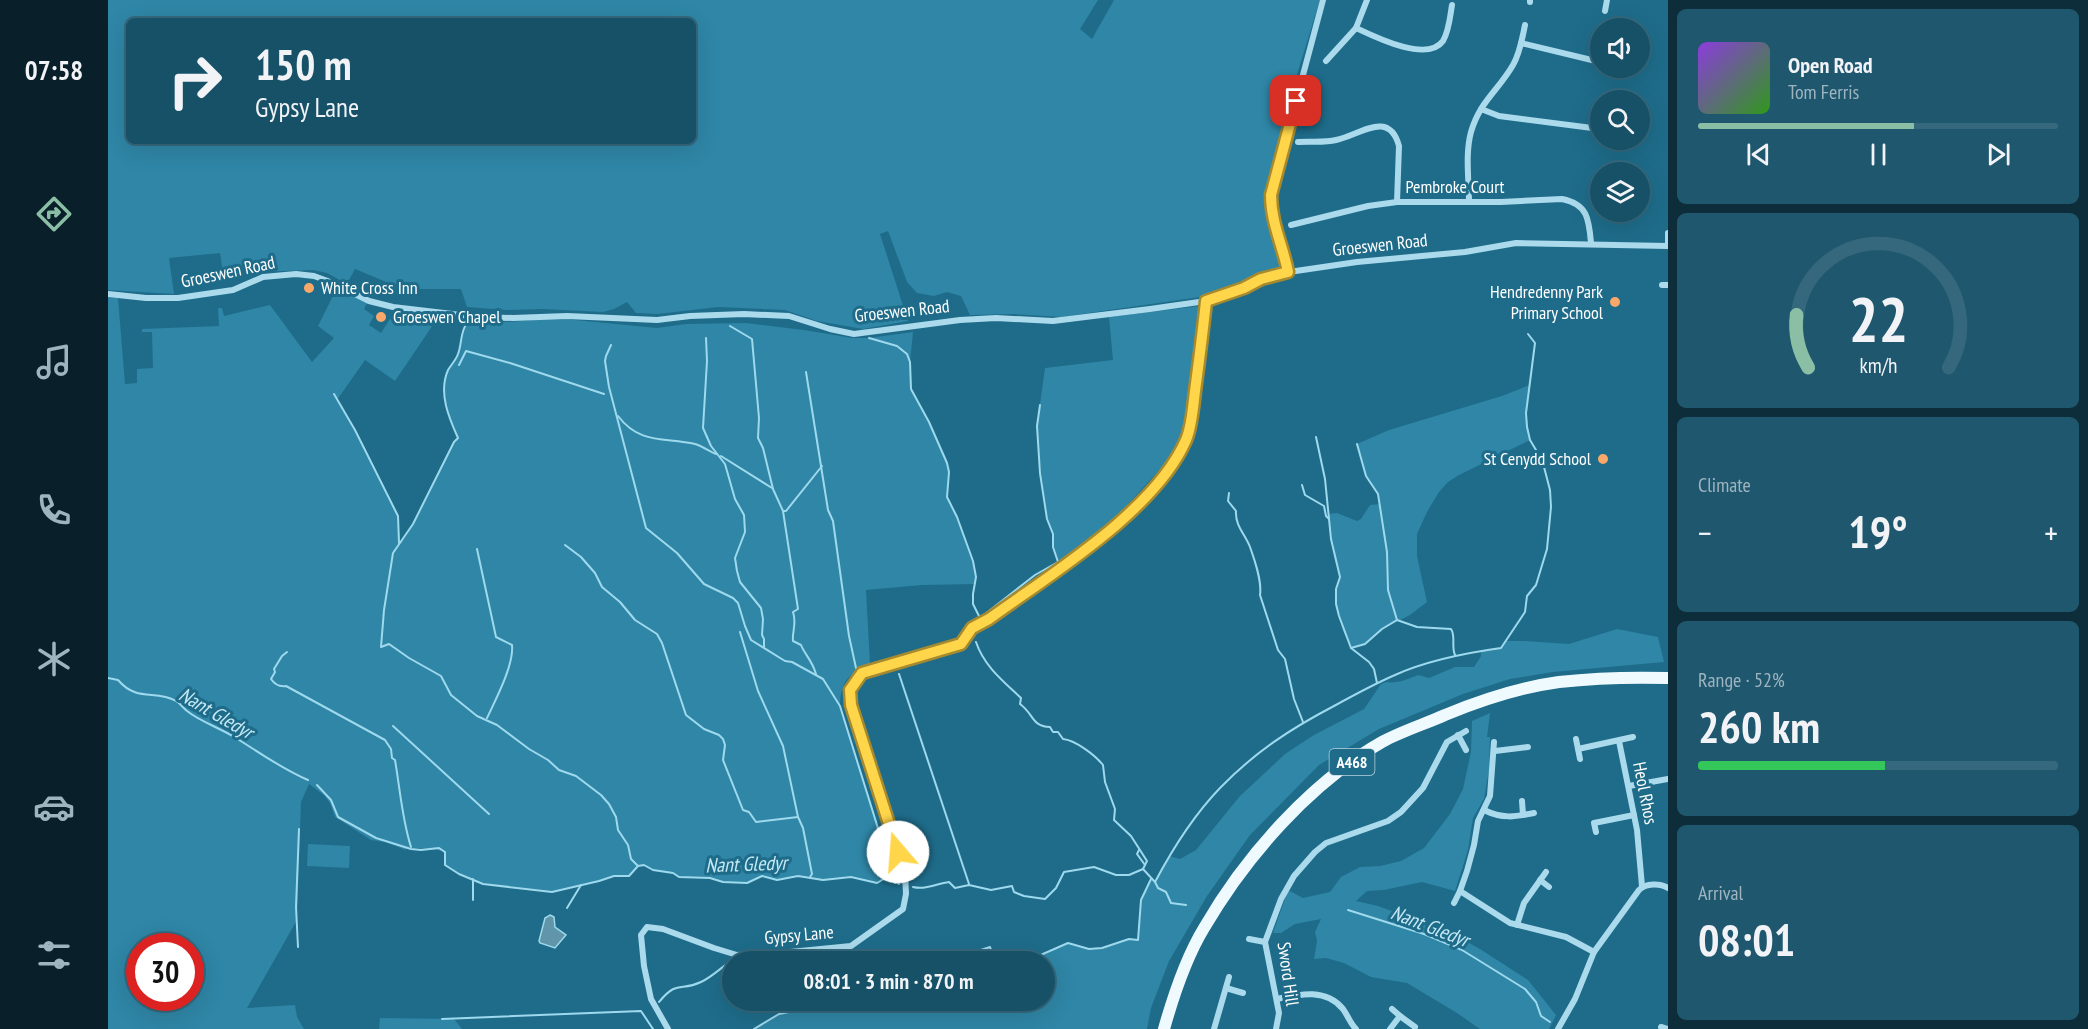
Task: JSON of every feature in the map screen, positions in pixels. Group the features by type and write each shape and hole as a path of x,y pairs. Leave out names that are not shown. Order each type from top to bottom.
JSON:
{"main road":[{"name":"A468","path":"1164,1029 1174,995 1203,929 1238,877 1282,823 1338,772 1383,742 1481,700 1557,682 1628,677 1668,678"}],"street":[{"path":"1288,272 1274,225 1271,195 1323,0"},
{"path":"1326,61 1356,28 1367,0"},
{"path":"1605,11 1607,0"},
{"path":"1356,28 1395,44 1427,51 1435,48 1444,39 1452,5"},
{"path":"1469,202 1468,145 1471,133 1481,108 1513,65 1525,25"},
{"path":"1521,43 1590,60"},
{"path":"1481,108 1499,116 1590,128"},
{"path":"1298,142 1331,141 1349,137 1378,125 1386,127 1397,138 1399,146 1397,202"},
{"name":"Pembroke Court","path":"1292,225 1368,206 1397,202 1562,199 1578,205 1587,217 1590,243"},
{"path":"1668,233 1668,246"},
{"name":"Groeswen Road","path":"108,294 146,298 178,298 233,290 263,277 296,274 314,276 369,301 393,307 478,317 567,316 657,320 744,314 789,316 854,334 960,320 996,318 1053,321 1206,301 1244,288 1261,279 1288,272 1358,262 1465,252 1516,243 1668,246"},
{"name":"Gypsy Lane","path":"668,1029 651,999 644,966 640,935 647,927 663,929 737,954 790,952 851,946 903,909 906,894 905,873 851,705 850,690 862,673 961,644 972,628 989,619 1102,537 1160,482 1187,438 1193,411 1206,301"},
{"name":"Sword Hill","path":"1276,1029 1279,1013 1265,942 1287,887 1303,864 1326,843 1388,821 1401,812 1423,788 1442,748 1447,742 1466,731"},
{"path":"1458,735 1466,750"},
{"name":"Heol Rhos","path":"1578,749 1633,737"},
{"path":"1575,739 1580,759"},
{"name":"Heol Rhos","path":"1619,741 1634,815 1642,886"},
{"path":"1454,903 1474,845 1476,828 1490,796 1494,742"},
{"path":"1495,751 1528,747"},
{"path":"1629,786 1668,779"},
{"path":"1522,801 1524,815"},
{"path":"1484,810 1508,818 1534,813"},
{"path":"1591,814 1596,832"},
{"path":"1594,823 1634,815"},
{"path":"1517,925 1524,903 1546,872"},
{"path":"1540,880 1549,886"},
{"path":"1559,1028 1575,999 1594,952 1642,886 1659,884 1668,888"},
{"path":"1460,891 1501,918 1517,925 1566,937 1594,952"},
{"path":"1248,939 1265,942"},
{"path":"1214,1029 1229,977"},
{"path":"1226,988 1243,993"},
{"path":"1277,999 1310,993 1325,997 1338,1004 1356,1029"},
{"path":"1392,1009 1414,1027"},
{"path":"1389,1029 1400,1016"}],"shaded area":[{"path":"108,0 1098,0 1080,29 1092,39 1114,0 1320,0 1294,84 1292,107 1267,205 1271,232 1282,255 1282,268 1279,271 1250,279 1243,285 1200,297 1061,317 1012,314 970,315 961,296 947,292 934,296 917,293 907,282 888,231 880,234 908,321 863,329 817,321 785,310 718,307 658,314 636,313 627,302 603,312 467,307 461,289 410,289 355,269 347,284 327,273 313,270 223,273 220,253 169,258 174,294 108,290"},
{"path":"337,288 367,303 364,309 374,316 369,325 381,333 390,319 394,321 396,317 401,320 406,312 439,316 395,381 365,360 337,400 355,430 398,516 400,543 413,526 458,438 446,407 445,382 448,371 459,353 463,330 473,319 508,322 546,319 575,320 657,328 686,324 746,323 852,338 913,332 910,362 911,389 947,463 949,472 947,497 957,517 976,577 975,584 922,585 866,590 870,664 847,679 842,690 840,706 895,883 887,877 877,883 851,877 823,880 798,876 777,880 762,876 747,883 723,882 710,878 679,877 673,873 653,870 644,865 638,866 629,876 614,876 552,892 483,884 445,865 445,853 441,851 407,847 406,850 385,842 371,840 335,817 324,795 309,784 301,802 297,920 247,1008 295,1005 297,1017 304,1029 108,1029 108,297 118,298 125,384 137,383 137,369 153,368 152,332 142,332 142,329 219,326 218,308 222,308 224,316 270,305 312,362 334,338 318,326"},
{"path":"1200,306 1190,409 1182,438 1170,458 1112,522 1058,562 1053,547 1053,534 1047,519 1037,426 1045,368 1113,360 1109,317"},
{"path":"1530,385 1526,413 1530,440 1448,482 1427,512 1417,534 1417,556 1427,602 1410,615 1382,629 1365,644 1351,648 1343,631 1336,604 1336,589 1340,577 1334,556 1329,514 1337,513 1357,521 1361,519 1370,505 1380,504 1378,494 1366,476 1357,444 1389,430 1502,396"},
{"path":"1617,629 1658,637 1664,662 1553,672 1510,679 1463,694 1379,729 1319,765 1250,835 1207,896 1169,961 1151,1008 1147,1029 754,1029 779,1014 794,1011 1055,1011 1055,951 1050,951 1068,943 1089,949 1102,948 1129,939 1138,940 1139,916 1144,893 1152,878 1156,881 1169,856 1180,859 1196,850 1240,796 1285,754 1314,735 1364,709 1381,684 1402,681 1418,675 1429,678 1455,667 1474,667 1481,656 1481,651 1501,648 1505,641 1569,644"},
{"path":"1490,713 1487,737 1490,737 1489,770 1484,799 1473,818 1468,850 1455,891 1422,882 1367,891 1356,901 1378,906 1449,932 1528,980 1556,1015 1549,1029 1480,1029 1407,983 1371,977 1344,963 1326,958 1314,959 1317,941 1315,932 1321,919 1295,924 1281,933 1273,933 1288,890 1303,898 1330,892 1341,877 1360,867 1380,866 1401,861 1424,848 1450,814 1463,789 1471,752 1472,721"},
{"path":"308,844 350,846 349,868 307,866"},
{"path":"550,915 554,917 555,927 566,935 555,948 539,941 545,918"},
{"path":"990,947 992,951 977,951"},
{"path":"380,1018 454,1019 462,1029 379,1029"}],"waterway":[{"path":"467,323 457,356 448,370 444,388 448,414 458,438 413,524 393,553 381,647 389,644 441,676 451,695 477,716 497,725 559,770 576,776 601,795 616,817 618,830 628,845 631,859 638,866"},
{"path":"730,326 752,339 759,418 758,438 763,448 773,489 783,511 798,609 793,612 795,620 793,641 801,645 816,674"},
{"path":"1155,882 1184,833 1210,799 1246,763 1274,742 1303,723 1379,682 1420,665 1501,648 1525,612 1527,596 1536,585 1547,549 1551,507 1550,490 1544,467 1536,456 1527,427 1526,413 1535,343 1528,334"},
{"path":"706,338 703,428 711,446 725,464 735,499 744,515 745,532 735,558 740,582 761,608 764,647"},
{"path":"869,338 897,346 907,354 910,362 911,389 947,463 949,472 947,497 973,561 976,577 973,604 980,618 1035,575 1058,562 1053,547 1053,534 1047,519 1040,473 1037,426 1040,405"},
{"path":"611,345 605,361 609,387 646,528 677,553 704,584 733,598 738,603 751,640 785,661 792,662 823,679 840,706 895,883"},
{"path":"459,365 466,351 604,394"},
{"path":"806,372 828,510 833,521 849,636 856,668"},
{"path":"334,394 355,430 398,516 399,543"},
{"path":"618,416 635,432 644,436 695,444 716,454"},
{"path":"1316,437 1325,479 1331,539 1340,577 1336,589 1336,604 1351,648 1369,662 1374,669 1377,683"},
{"path":"1357,444 1366,476 1378,494 1387,552 1388,590 1397,620"},
{"path":"721,456 772,488"},
{"path":"783,511 786,511 822,466"},
{"path":"1302,485 1305,495 1324,506 1329,519"},
{"path":"1229,493 1228,501 1236,511 1239,526 1254,558 1259,577 1260,595 1278,650 1285,659 1294,699 1303,722"},
{"path":"565,545 581,557 595,573 602,587 620,602 635,620 657,634 686,715 704,729 723,739 725,745 723,760 743,810 749,812 756,822 798,817"},
{"path":"477,549 496,637 512,645 507,672 487,718"},
{"path":"1351,648 1365,644 1397,620 1417,627 1451,629 1455,655"},
{"path":"740,632 758,691 783,746 798,817 803,828 812,874 810,877"},
{"path":"976,642 989,666 1021,698 1020,704 1036,722 1050,727 1053,732 1058,732 1063,739 1084,749 1103,765 1105,782 1115,809 1114,820 1131,836 1147,861 1143,869"},
{"path":"287,652 274,669 275,672 271,679 274,683 286,686 385,740 391,749 411,847"},
{"path":"899,674 969,884"},
{"name":"Nant Gledyr","path":"108,678 118,680 125,687 140,694 161,696 176,701 198,718 308,780"},
{"path":"393,726 489,814"},
{"name":"Nant Gledyr","path":"317,785 331,800 338,817 376,838 411,849 439,848 445,852 445,865 483,884 552,892 614,876 629,876 638,866 644,865 653,870 673,873 679,877 710,878 723,882 747,883 762,876 777,880 798,876 823,880 851,877 877,883 887,877 899,884"},
{"path":"298,947 296,907 299,829"},
{"path":"1139,850 1137,854 1145,865"},
{"name":"Nant Gledyr","path":"913,887 949,882 955,888 969,885 991,890 1012,886 1014,892 1024,896 1045,899 1056,888 1064,872 1094,867 1116,875 1129,875 1143,869 1158,888 1166,892 1171,903 1186,905"},
{"path":"473,879 473,900"},
{"path":"1050,951 1068,943 1089,949 1102,948 1129,939 1138,940 1141,900 1151,879"},
{"path":"567,908 581,885"},
{"name":"Nant Gledyr","path":"1348,910 1424,934 1462,950 1525,989 1536,1002 1541,1016 1550,1022"},
{"path":"978,951 990,947 992,951"},
{"path":"659,1002 675,988 694,985 722,968"},
{"path":"442,1019 641,1011 653,1029"},
{"path":"754,1029 779,1014 794,1011"}],"place":[{"name":"White Cross Inn","path":"309,288"},
{"name":"Hendredenny Park Primary School","path":"1615,302"},
{"name":"Groeswen Chapel","path":"381,317"},
{"name":"St Cenydd School","path":"1603,459"}],"route":[{"path":"898,852 851,705 850,690 862,673 961,644 972,628 989,619 1102,537 1160,482 1187,438 1193,411 1206,301 1244,288 1261,279 1288,272 1286,258 1274,225 1271,195 1296,101"}]}
